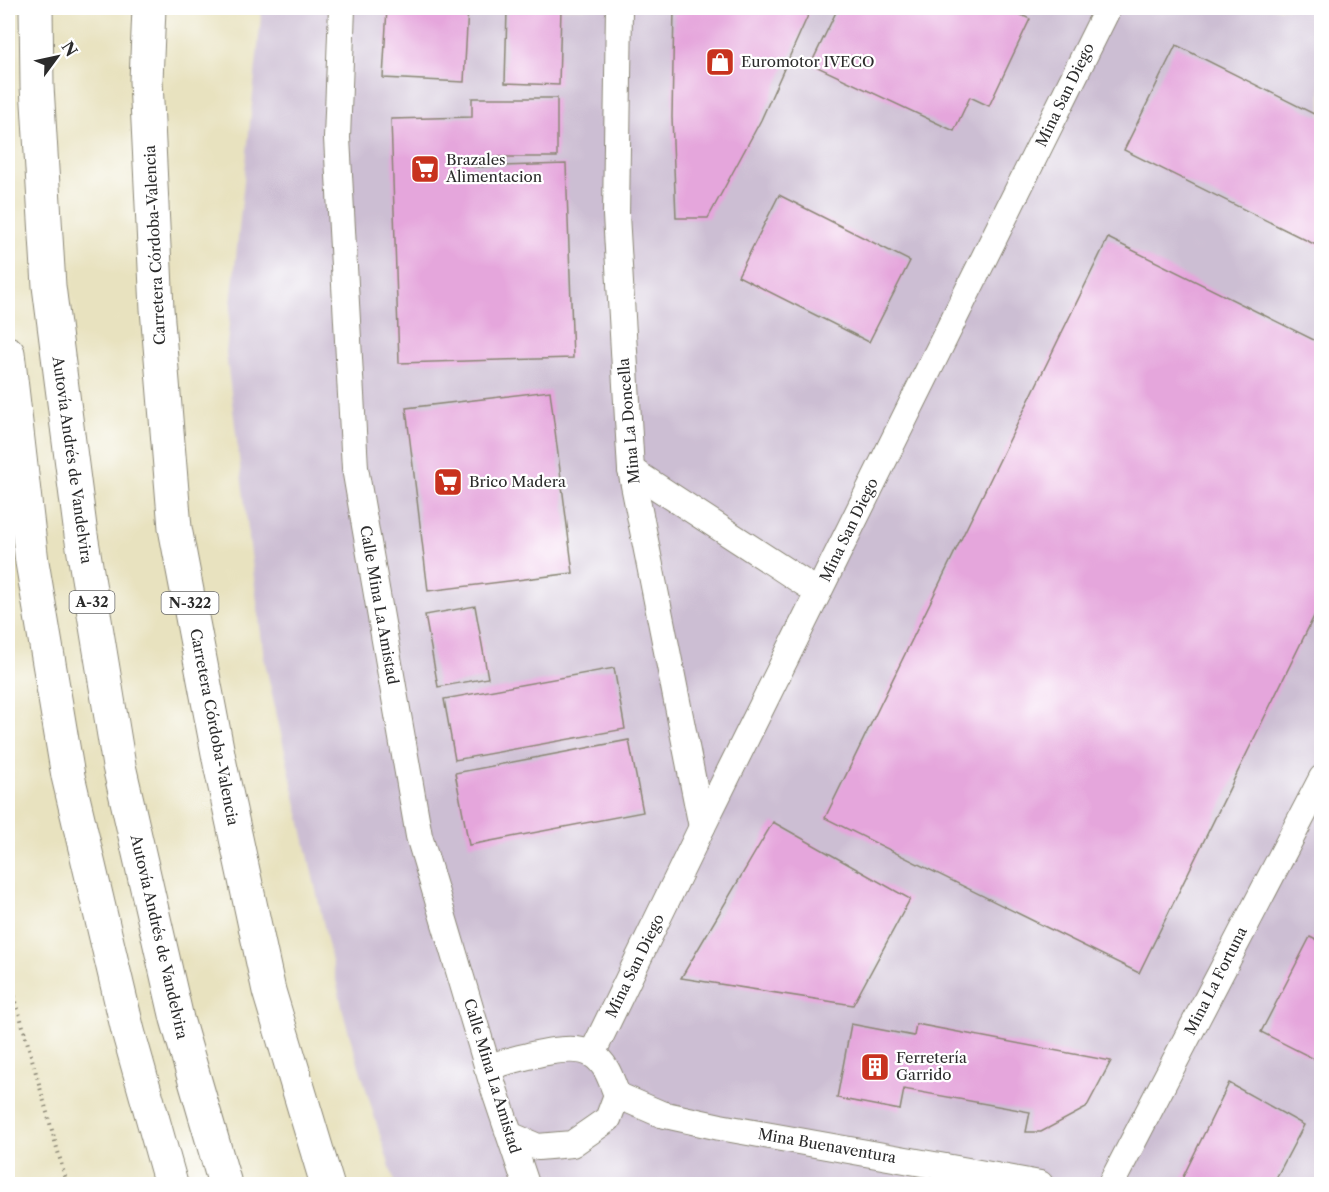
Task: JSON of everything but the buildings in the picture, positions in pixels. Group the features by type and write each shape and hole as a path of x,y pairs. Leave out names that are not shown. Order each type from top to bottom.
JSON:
{"highway":[{"name":"Autovía Andrés de Vandelvira","path":"36,8 49,286 81,535 119,766 177,1019 225,1185"},
{"name":"Carretera Córdoba-Valencia","path":"149,8 146,81 157,298 176,528 220,764 269,992 327,1185"},
{"path":"8,353 32,562 68,776 128,1031 171,1185"}],"street":[{"name":"Calle Mina La Amistad","path":"342,8 337,138 355,468 419,836 526,1185"},
{"name":"Mina La Doncella","path":"619,8 616,215 631,470 702,827"},
{"name":"Mina San Diego","path":"592,1054 1108,8"},
{"path":"631,470 818,592"},
{"name":"Mina La Fortuna","path":"1112,1185 1322,778"},
{"path":"488,1067 564,1049 592,1054 607,1069 617,1095 608,1119 572,1144 538,1148 510,1135"},
{"name":"Mina Buenaventura","path":"617,1095 661,1113 720,1127 1040,1185"}],"path":[{"path":"8,973 67,1185"}],"shaded area":[{"path":"262,8 1321,8 1321,1184 395,1184 345,1020 264,658 226,353"}],"place":[{"name":"Euromotor IVECO","path":"720,62"},
{"name":"Brazales Alimentacion","path":"425,169"},
{"name":"Brico Madera","path":"448,482"},
{"name":"Ferretería Garrido","path":"875,1067"}]}
